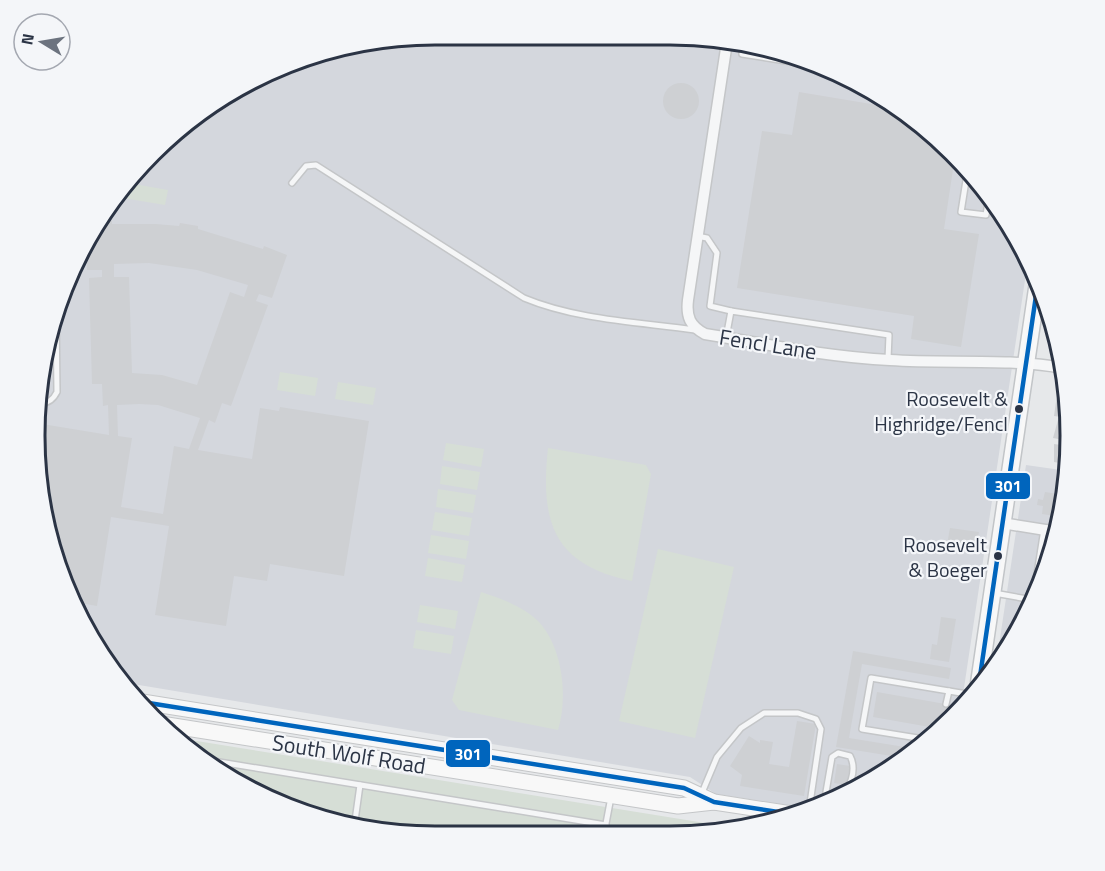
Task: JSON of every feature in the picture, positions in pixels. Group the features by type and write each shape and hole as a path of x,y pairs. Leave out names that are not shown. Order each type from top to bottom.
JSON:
{"main road":[{"path":"981,671 1035,300"},
{"name":"South Wolf Road","path":"151,703 684,788 707,799 776,811"},
{"name":"South Wolf Road","path":"175,726 678,806 707,799"}],"street":[{"name":"Fencl Lane","path":"726,49 687,309 688,318 697,330 726,338 854,358 1026,362 1053,366"},
{"path":"1002,523 1048,530"}],"lane":[{"path":"742,52 774,59"},
{"path":"292,183 306,166 316,165 524,298 546,307 697,330"},
{"path":"966,182 961,212 986,215 987,209"},
{"path":"697,236 707,238 717,253 710,306 889,335 888,360"},
{"path":"726,338 731,311"},
{"path":"47,403 55,397 57,392 56,342"},
{"path":"1040,559 1044,529"},
{"path":"992,593 1024,598"},
{"path":"916,738 862,729 871,678 949,691 966,690"},
{"path":"946,704 949,691"},
{"path":"707,799 717,756 741,728 764,713 798,713 816,719 821,729 811,799"},
{"path":"826,793 832,756 838,753 850,756 853,764 850,782"},
{"path":"223,762 606,825 611,796"},
{"path":"355,817 360,785"}],"shaded area":[{"path":"436,45 670,45 720,48 771,58 795,66 865,97 927,142 946,159 979,198 1008,240 1026,276 963,693 927,729 865,774 792,806 716,794 690,777 135,684 126,673 97,631 85,608 58,537 48,486 46,461 48,385 58,334 66,310 97,240 142,178 159,159 198,126 240,97 286,75 334,58 385,48"},
{"path":"137,185 168,190 165,205 126,198"},
{"path":"280,372 318,378 315,396 277,390"},
{"path":"338,382 376,388 373,405 335,399"},
{"path":"446,443 484,449 481,467 443,460"},
{"path":"548,448 646,465 651,474 632,581 605,574 584,564 557,536 550,518 547,498"},
{"path":"1026,465 1058,470 1047,537 1039,561 1020,608 999,644"},
{"path":"442,466 480,472 477,490 440,484"},
{"path":"438,489 476,495 473,513 436,507"},
{"path":"435,512 472,518 469,536 432,530"},
{"path":"431,535 469,541 466,559 428,553"},
{"path":"658,549 734,567 695,738 619,721"},
{"path":"428,558 465,565 462,582 425,576"},
{"path":"481,592 504,600 526,612 539,622 554,645 563,689 558,730 459,710 452,700"},
{"path":"420,605 458,611 455,629 417,622"},
{"path":"416,630 454,636 451,654 413,648"},
{"path":"192,740 710,824 670,826 436,826 385,823 334,813 286,796 240,774"}],"building":[{"path":"681,83 694,88 699,101 694,114 681,119 668,114 663,101 668,88"},
{"path":"799,92 877,105 927,142 953,167 944,229 979,234 961,347 911,339 914,316 737,288 762,131 792,135"},
{"path":"110,221 112,221 112,224 179,226 180,223 198,226 198,229 263,249 264,246 287,255 272,298 259,294 256,301 268,305 231,406 222,403 215,423 209,420 198,450 252,459 260,408 279,411 280,407 369,421 344,576 270,564 267,581 234,576 226,626 155,615 169,526 111,517 97,606 83,604 58,537 48,486 45,436 45,425 109,435 108,405 103,406 102,384 92,384 89,278 102,277 102,270 87,270 87,260","holes":["149,263 197,270 248,285 244,297 230,292 197,385 162,375 132,373 129,277 114,277 114,264","117,405 158,405 200,418 189,449 174,446 163,514 121,507 132,438 118,436"]},
{"path":"1057,395 1058,395 1059,417 1054,416"},
{"path":"1058,420 1059,420 1060,439 1053,438"},
{"path":"1054,444 1060,445 1059,463 1054,462"},
{"path":"1045,492 1056,494 1051,515 1042,514 1043,506 1037,505 1038,499 1043,500"},
{"path":"950,528 979,532 975,554 946,550"},
{"path":"941,617 956,619 949,662 930,659 932,644 937,645"},
{"path":"853,651 951,668 949,679 862,664 849,738 904,747 892,756 836,747"},
{"path":"877,692 951,705 929,727 873,717"},
{"path":"797,721 816,724 804,796 740,786 742,775 730,766 749,736 760,743 760,740 773,742 769,764 789,767"},
{"path":"837,764 850,766 847,783 834,783"}],"transit line":[{"name":"301","path":"981,670 1035,300"},
{"name":"301","path":"151,703 684,788 714,802 775,812"}],"place":[{"name":"Roosevelt & Highridge/Fencl","path":"1019,409"},
{"name":"Roosevelt & Boeger","path":"998,556"}]}
